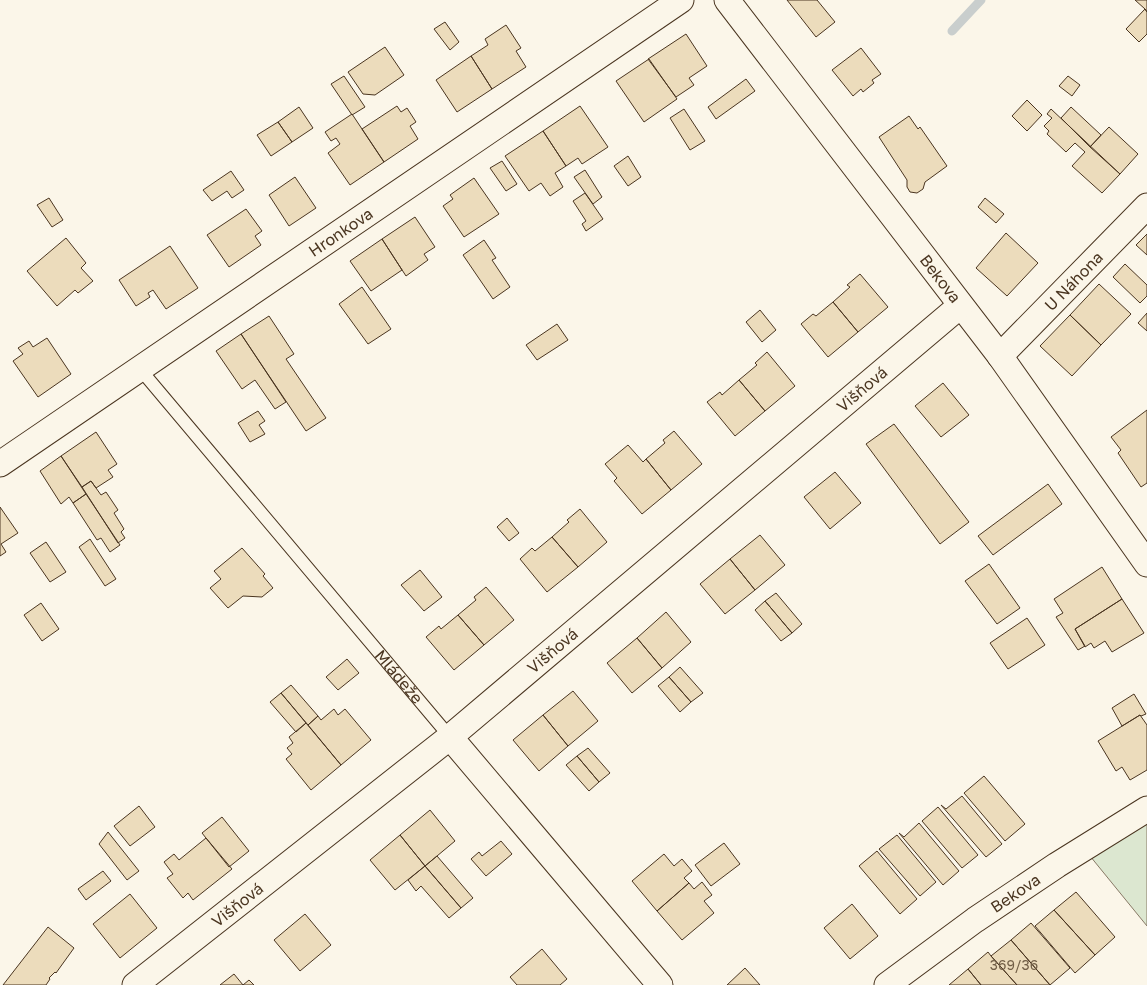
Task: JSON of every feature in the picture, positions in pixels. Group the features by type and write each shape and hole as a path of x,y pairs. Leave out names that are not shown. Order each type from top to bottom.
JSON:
{"street":[{"name":"Hronkova","path":"0,464 681,0"},
{"name":"Bekova","path":"727,0 1000,356 1147,564"},
{"name":"U Náhona","path":"1000,356 1147,206"},
{"name":"Višňová","path":"136,985 450,737 960,306"},
{"name":"Mládeže","path":"450,737 660,985"},
{"name":"Bekova","path":"887,985 975,920 1147,809"}],"lane":[{"name":"Mládeže","path":"140,370 450,737"}],"green space":[{"path":"1147,821 1147,926 1090,856"}],"building":[{"path":"787,0 817,0 835,22 816,37"},
{"path":"1135,0 1147,0 1147,12 1145,9"},
{"path":"1145,9 1147,12 1147,34 1139,42 1126,29"},
{"path":"445,22 459,42 450,50 434,29"},
{"path":"506,25 521,48 516,51 526,67 492,89 471,56 488,45 485,39"},
{"path":"686,34 707,66 689,78 694,85 676,97 648,59"},
{"path":"385,47 404,75 375,95 363,94 348,72"},
{"path":"861,48 881,74 872,80 874,83 863,92 861,89 853,96 832,70"},
{"path":"471,56 492,89 457,112 436,80"},
{"path":"649,59 677,99 644,122 616,81"},
{"path":"344,76 365,107 352,115 331,84"},
{"path":"1068,76 1080,85 1072,96 1059,86"},
{"path":"746,79 755,91 716,119 708,107"},
{"path":"1027,100 1042,115 1027,131 1012,116"},
{"path":"397,106 401,112 407,108 416,122 410,126 418,139 384,162 362,129"},
{"path":"580,106 608,147 582,164 578,158 566,166 543,131"},
{"path":"299,107 313,128 292,142 278,122"},
{"path":"1071,107 1101,135 1090,147 1061,118"},
{"path":"684,109 705,141 690,150 670,118"},
{"path":"1051,109 1120,174 1102,193 1072,166 1085,152 1075,143 1066,152 1047,134 1049,131 1044,126 1052,118 1047,114"},
{"path":"352,114 384,162 350,185 328,153 340,144 336,138 331,141 325,132"},
{"path":"909,116 918,129 920,127 947,166 925,182 923,189 917,193 910,192 907,187 907,180 879,137"},
{"path":"278,122 292,142 271,156 257,135"},
{"path":"1109,127 1138,154 1120,174 1090,147"},
{"path":"543,131 566,166 555,173 563,187 550,196 541,183 529,191 505,156"},
{"path":"628,156 641,177 628,186 614,166"},
{"path":"502,161 517,184 506,191 490,168"},
{"path":"585,170 602,197 593,204 574,177"},
{"path":"231,171 244,190 232,198 227,191 212,201 203,190"},
{"path":"295,177 316,208 289,226 269,195"},
{"path":"474,178 499,214 464,237 443,206 453,199 450,195"},
{"path":"585,193 603,219 586,231 582,224 586,221 573,201"},
{"path":"49,198 63,220 52,227 37,205"},
{"path":"985,198 1004,214 996,223 978,207"},
{"path":"246,209 262,231 255,236 261,245 229,267 207,235"},
{"path":"415,217 435,247 424,254 428,260 406,276 382,239"},
{"path":"1006,233 1038,263 1007,296 976,268"},
{"path":"1147,234 1147,255 1136,245"},
{"path":"66,238 86,263 81,268 93,281 78,293 75,290 57,306 27,271"},
{"path":"382,239 402,270 371,291 350,261"},
{"path":"484,240 496,258 492,260 510,287 493,299 463,255"},
{"path":"170,246 198,288 166,309 153,290 148,293 150,297 136,306 119,280"},
{"path":"1125,264 1147,285 1147,296 1140,303 1113,277"},
{"path":"860,274 888,307 858,332 833,302 850,287 847,285"},
{"path":"1099,284 1131,314 1101,345 1070,315"},
{"path":"362,287 391,329 368,344 339,304"},
{"path":"833,302 858,332 828,357 801,324 813,314 816,316"},
{"path":"760,310 776,330 762,342 746,322"},
{"path":"1147,313 1147,331 1138,323"},
{"path":"1070,315 1101,345 1072,376 1040,346"},
{"path":"269,316 294,354 286,359 326,418 306,431 241,334"},
{"path":"557,324 568,340 537,360 526,345"},
{"path":"241,334 286,402 275,409 255,380 242,389 216,351"},
{"path":"47,338 71,374 38,397 13,361 23,354 18,348 29,341 33,347"},
{"path":"767,352 795,386 765,411 739,380 757,365 755,363"},
{"path":"739,380 765,411 735,436 707,402 720,392 722,395"},
{"path":"943,383 969,415 941,437 915,406"},
{"path":"1147,410 1147,483 1141,487 1118,453 1121,450 1111,437"},
{"path":"258,411 265,421 259,425 265,434 250,442 238,423"},
{"path":"894,424 969,522 940,544 866,444"},
{"path":"674,431 702,464 671,490 646,459 665,443 663,440"},
{"path":"96,432 117,464 108,470 113,477 96,488 91,481 82,487 61,456"},
{"path":"628,445 643,462 646,459 671,490 642,514 614,481 617,478 605,464"},
{"path":"61,456 86,494 73,503 69,497 61,504 40,471"},
{"path":"835,472 861,503 830,529 804,497"},
{"path":"91,481 101,495 106,492 118,510 114,513 124,529 121,532 125,538 118,543 82,487"},
{"path":"1048,484 1062,504 993,555 978,536"},
{"path":"86,494 120,545 110,552 101,538 97,540 73,503"},
{"path":"0,507 18,533 1,544 6,552 0,556"},
{"path":"580,509 607,542 578,567 552,537"},
{"path":"507,518 519,533 509,541 497,527"},
{"path":"760,535 785,565 755,590 730,559"},
{"path":"552,537 578,567 547,592 520,559 532,548 535,551"},
{"path":"90,539 116,579 105,586 79,547"},
{"path":"46,542 66,572 50,582 30,553"},
{"path":"242,548 265,574 263,576 273,588 262,597 243,596 228,608 210,588 221,579 214,571"},
{"path":"730,559 755,590 725,614 700,584"},
{"path":"989,564 1020,608 997,624 965,581"},
{"path":"1102,567 1122,599 1075,629 1085,646 1078,650 1056,617 1063,613 1054,599"},
{"path":"420,570 442,597 424,611 401,585"},
{"path":"486,587 514,620 484,645 458,615 476,600 474,597"},
{"path":"776,593 802,624 792,633 765,601"},
{"path":"1122,599 1144,633 1112,652 1105,641 1094,648 1091,643 1085,647 1075,629"},
{"path":"765,601 792,633 781,641 755,610"},
{"path":"41,603 59,629 42,641 24,615"},
{"path":"666,612 691,642 662,668 637,638"},
{"path":"458,615 484,645 454,670 426,637 439,626 441,629"},
{"path":"1027,618 1045,645 1008,669 990,643"},
{"path":"637,638 662,668 632,693 607,663"},
{"path":"347,659 359,673 338,690 326,677"},
{"path":"680,667 703,693 691,702 669,677"},
{"path":"669,677 691,702 680,712 658,686"},
{"path":"291,685 318,716 308,725 281,693"},
{"path":"573,691 598,721 568,746 543,715"},
{"path":"281,693 306,723 296,732 270,702"},
{"path":"1134,694 1146,714 1140,715 1122,726 1112,708"},
{"path":"334,709 338,715 345,709 371,740 341,765 308,725 318,716 321,720"},
{"path":"543,715 568,746 539,771 513,740"},
{"path":"1140,715 1147,725 1147,770 1130,780 1122,767 1116,771 1098,741"},
{"path":"306,723 341,765 311,790 286,759 292,754 287,748 293,743 289,737"},
{"path":"588,748 610,773 599,782 577,756"},
{"path":"577,756 599,782 589,791 566,765"},
{"path":"984,776 1025,824 1005,841 964,793"},
{"path":"962,796 1002,844 986,857 941,805 946,809"},
{"path":"139,806 155,827 130,846 114,826"},
{"path":"938,807 978,855 962,868 922,821"},
{"path":"430,810 455,841 425,866 400,835"},
{"path":"222,817 249,851 229,867 202,833"},
{"path":"919,823 959,871 943,885 899,833 904,837"},
{"path":"108,832 139,871 127,880 99,844"},
{"path":"400,835 425,866 395,890 370,860"},
{"path":"897,835 936,882 920,896 879,849"},
{"path":"206,838 232,869 193,900 188,893 183,898 167,878 173,874 164,862 174,854 179,860"},
{"path":"501,841 512,854 486,876 471,859 479,852 482,856"},
{"path":"724,843 740,864 711,886 695,865"},
{"path":"877,851 917,899 900,914 859,866"},
{"path":"664,854 674,866 682,859 692,871 684,878 689,883 657,911 632,881"},
{"path":"437,856 473,898 461,908 425,866"},
{"path":"425,866 461,908 449,918 421,886 416,891 408,880"},
{"path":"103,871 111,881 86,900 78,889"},
{"path":"702,882 712,895 704,901 714,913 682,940 657,911 689,883 694,889"},
{"path":"1076,892 1115,937 1095,955 1054,910"},
{"path":"130,894 157,928 120,958 93,924"},
{"path":"852,904 878,936 850,959 824,928"},
{"path":"1054,910 1095,955 1075,973 1035,926"},
{"path":"305,914 331,945 300,971 274,940"},
{"path":"1031,923 1070,968 1050,985 1011,940"},
{"path":"48,927 74,948 56,973 49,978 46,985 3,985"},
{"path":"1011,940 1050,985 1017,985 991,956"},
{"path":"542,949 567,979 560,985 517,985 510,977"},
{"path":"988,952 1017,985 981,985 968,969"},
{"path":"745,968 760,985 727,985"},
{"path":"968,969 981,985 949,985"},
{"path":"234,974 243,985 220,985"},
{"path":"249,980 254,985 243,985"}],"waterway":[{"path":"952,31 981,0"}]}
